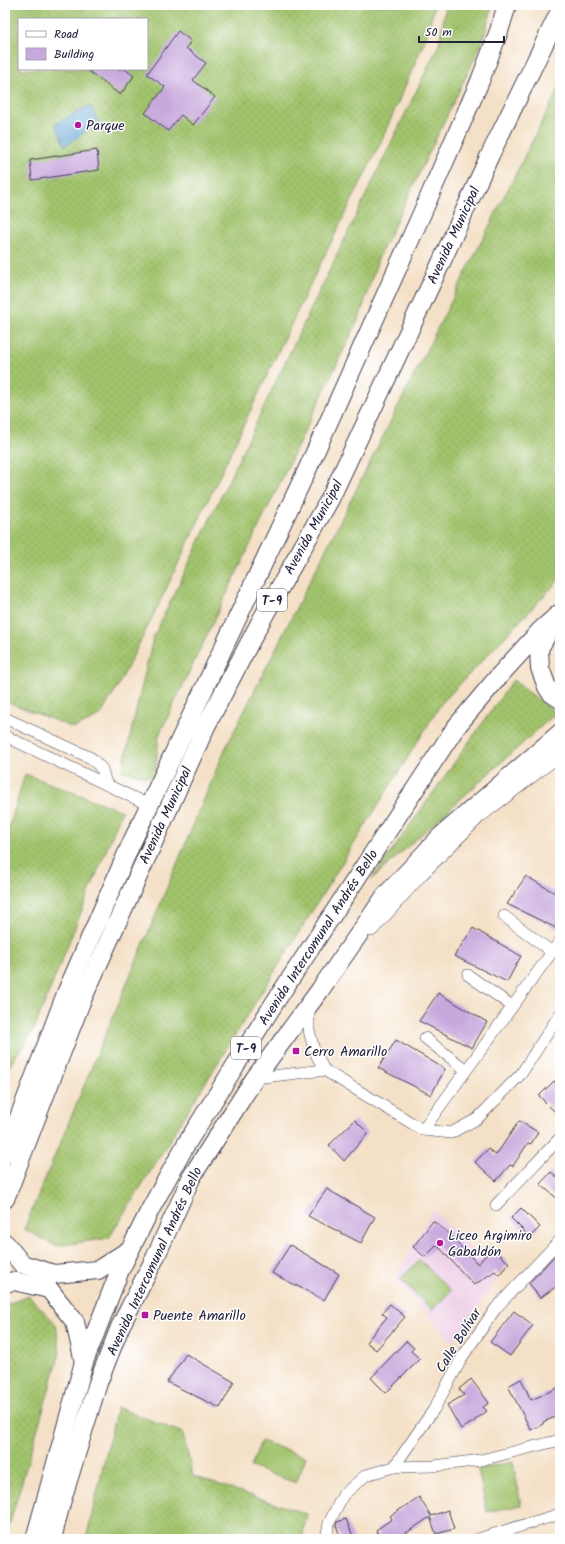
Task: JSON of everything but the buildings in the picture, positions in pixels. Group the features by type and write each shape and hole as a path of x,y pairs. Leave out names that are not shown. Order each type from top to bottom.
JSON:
{"highway":[{"name":"Avenida Municipal","path":"5,1154 67,992 149,805 308,468 419,220 480,81 499,31 506,5"},
{"name":"Avenida Municipal","path":"5,1199 81,1002 206,726 262,618 336,486 490,155 560,11"},
{"path":"560,614 549,630 539,649 540,668 547,687 551,693 560,699"},
{"name":"Avenida Intercomunal Andrés Bello","path":"35,1539 84,1362 120,1270 151,1208 185,1146 255,1033 456,727 499,676 540,631 560,614"},
{"path":"320,990 386,894 440,837 560,733"},
{"name":"Avenida Intercomunal Andrés Bello","path":"52,1539 61,1503 98,1383 120,1327 155,1258 192,1176 254,1078 320,990"},
{"path":"5,1243 22,1264 54,1274 98,1270 130,1249"},
{"path":"5,1283 14,1281 49,1289 75,1322 84,1362"}],"main road":[{"name":"Avenida Intercomunal Andrés Bello","path":"320,990 405,890 455,838 478,816 560,753"}],"street":[{"path":"5,718 92,758 102,769 106,784"},
{"path":"5,736 149,805"},
{"path":"504,916 552,952"},
{"path":"423,1130 560,941"},
{"path":"468,975 512,1006"},
{"path":"309,1004 309,1030 314,1050 324,1070 423,1130 451,1133 477,1119 521,1074 560,1014"},
{"path":"425,1038 466,1070"},
{"path":"254,1078 324,1070"},
{"path":"496,1205 560,1138"},
{"name":"Calle Bolívar","path":"394,1467 434,1409 463,1356 496,1308 560,1240"},
{"path":"326,1539 329,1523 343,1495 366,1475 394,1467 434,1466 481,1460 560,1440"},
{"path":"478,1539 560,1514"}],"shaded area":[{"name":"Liceo Argimiro Gabaldón","path":"433,1209 498,1278 453,1342 394,1280"}],"green space":[{"path":"5,5 435,5 426,38 379,146 305,295 162,598 119,684 100,716 74,728 5,701"},
{"path":"446,5 493,5 482,43 378,259 360,316 159,735 155,778 122,771 153,638 439,44"},
{"path":"560,86 560,579 441,704 109,1238 56,1246 24,1229 225,749"},
{"path":"513,680 556,713 371,880"},
{"path":"25,774 122,811 34,1029 5,1073 5,841"},
{"path":"420,1260 451,1291 432,1310 400,1279"},
{"path":"29,1296 56,1324 60,1353 5,1539 5,1305"},
{"path":"117,1407 183,1433 193,1476 307,1514 302,1539 86,1539"},
{"path":"261,1441 306,1457 296,1483 251,1467"},
{"path":"513,1462 521,1505 487,1512 478,1469"}],"water":[{"name":"Parque","path":"90,105 101,127 91,128 65,146 55,124"}],"place":[{"name":"Parque","path":"78,125"},
{"name":"Cerro Amarillo","path":"296,1051"},
{"name":"Liceo Argimiro Gabaldón","path":"440,1243"},
{"name":"Puente Amarillo","path":"145,1315"}]}
